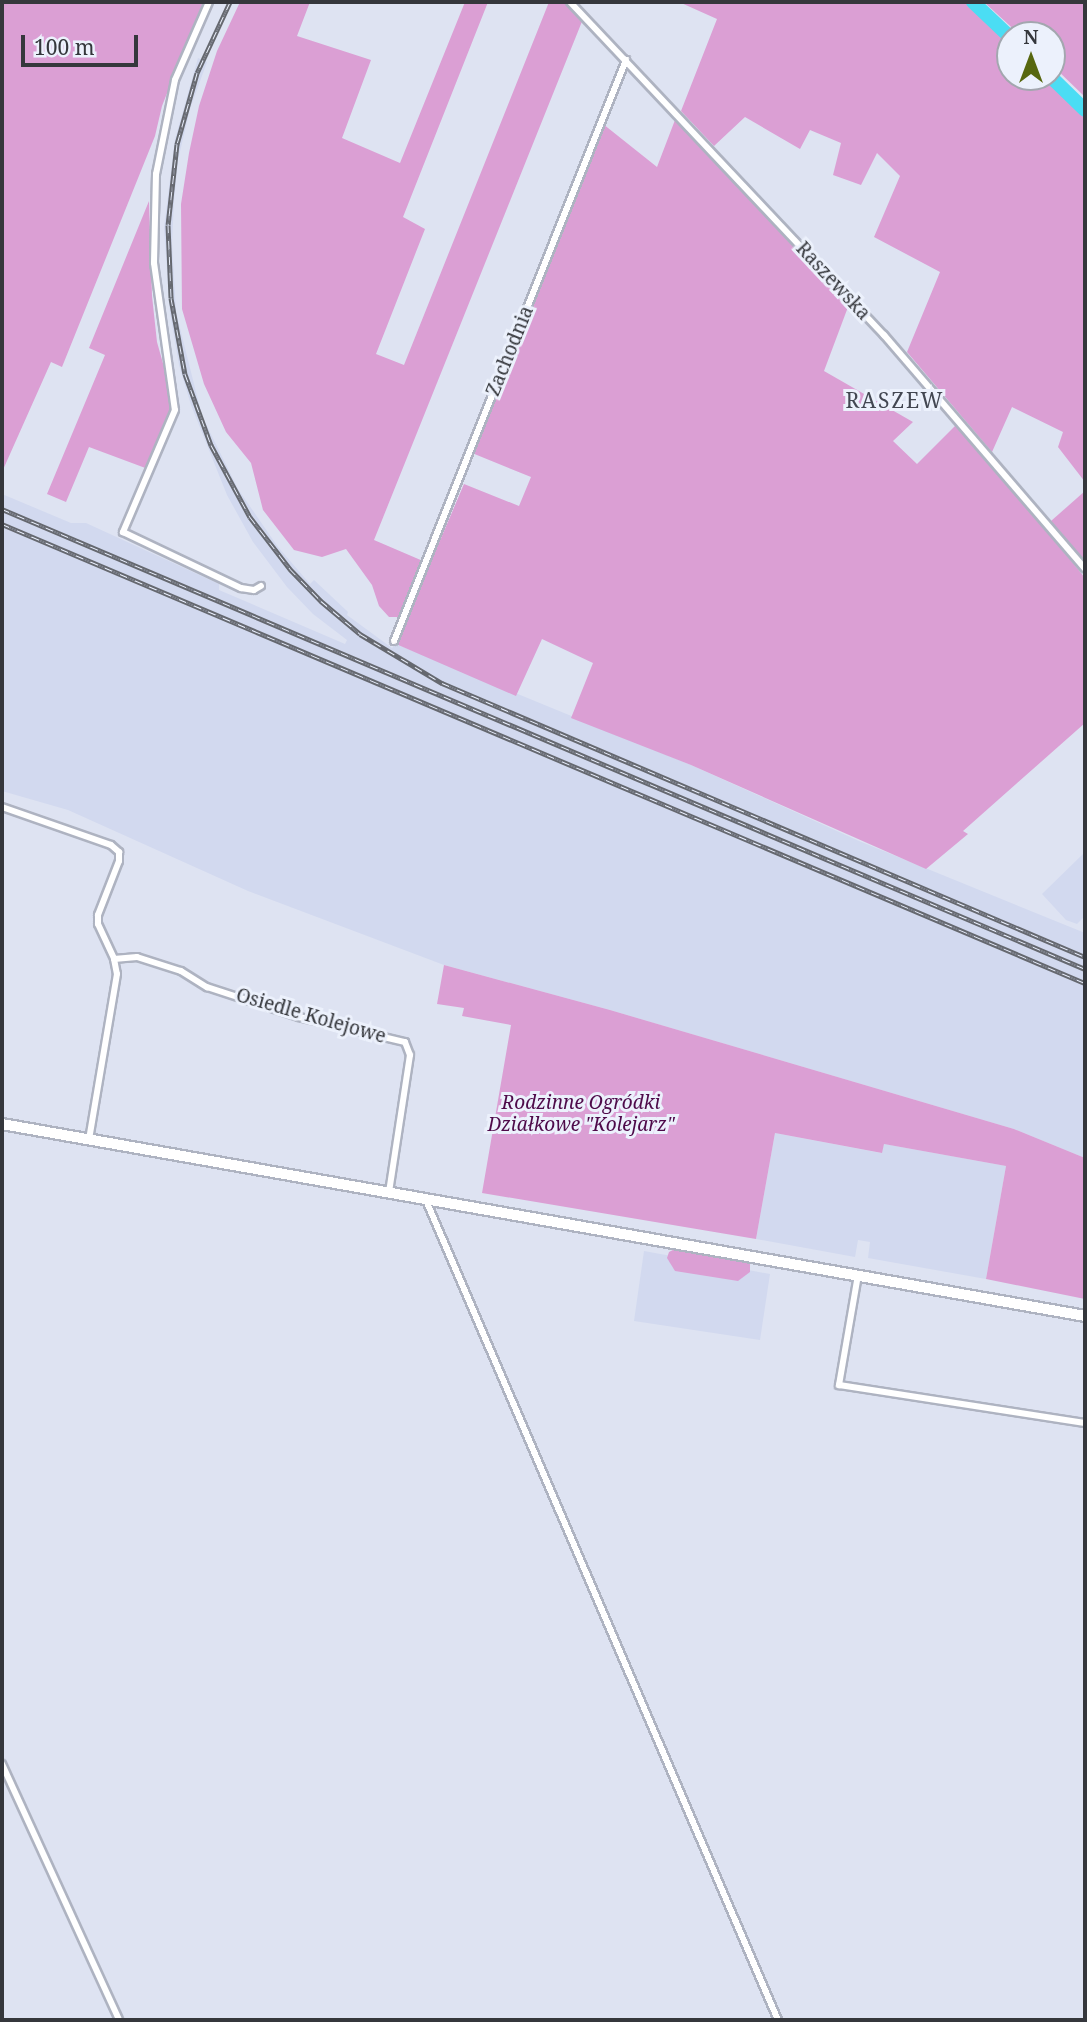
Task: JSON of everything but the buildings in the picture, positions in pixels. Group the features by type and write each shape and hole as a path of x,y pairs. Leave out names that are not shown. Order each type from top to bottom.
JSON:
{"main road":[{"path":"2,1124 1085,1316"}],"street":[{"path":"209,2 175,80 156,174 154,263 175,410 123,531 241,588 254,590 261,586"},
{"name":"Raszewska","path":"570,2 884,335 1085,569"},
{"name":"Zachodnia","path":"394,641 626,61"},
{"path":"2,807 117,848 119,861 98,915 98,924 114,959 116,989 89,1139"},
{"name":"Osiedle Kolejowe","path":"114,959 137,957 181,971 207,987 299,1017 405,1042 410,1055 390,1192"},
{"path":"425,1198 778,2020"},
{"path":"858,1275 839,1385 1085,1423"},
{"path":"2,1764 120,2020"}],"shaded area":[{"path":"198,58 207,62 190,109 178,160 174,201 172,243 176,312 202,416 238,489 278,547 310,584 314,580 348,612 347,615 392,648 396,644 691,765 859,841 1085,933 1085,1158 1014,1129 610,1010 444,965 248,891 68,810 2,791 2,494 71,523 86,523 219,584 219,590 345,644 347,640 313,614 287,587 253,542 227,495 191,405 179,365 170,313 164,228 175,139"},
{"path":"1085,852 1085,916 1077,924 1066,920 1042,894"},
{"path":"775,1133 881,1153 884,1144 1006,1166 986,1279 868,1258 870,1242 858,1240 855,1257 756,1239"},
{"path":"644,1251 770,1274 760,1340 634,1321"}],"green space":[{"path":"2,2 203,2 162,106 155,136 62,367 51,362 2,472"},
{"path":"240,2 310,2 297,36 371,60 342,138 400,163 465,2 488,2 403,217 425,229 376,354 404,365 549,2 566,2 583,19 374,540 423,561 406,606 398,617 389,617 379,606 372,585 346,549 322,557 294,550 263,510 251,463 226,432 204,384 182,309 181,204 189,153 199,106 217,51"},
{"path":"679,2 965,2 996,32 996,91 1057,91 1085,118 1085,482 1058,447 1063,432 1012,407 992,452 907,352 940,272 874,237 900,176 877,153 861,185 833,175 841,143 810,130 800,149 745,117 714,146 681,111 717,19"},
{"path":"984,2 1085,2 1085,97 1066,79 1066,21 1005,21"},
{"path":"675,120 718,160 848,307 824,371 913,422 893,441 917,464 956,425 990,460 1085,578 1085,723 963,831 968,834 926,869 691,765 571,718 593,663 542,639 516,696 396,644 464,484 519,506 531,477 472,453 603,124 657,167"},
{"path":"149,201 152,296 157,342 173,399 172,414 148,469 89,447 66,502 47,494 105,355 89,348"},
{"path":"1085,491 1085,563 1051,521"},
{"name":"Rodzinne Ogródki Działkowe \"Kolejarz\"","path":"444,965 610,1010 1014,1129 1085,1158 1085,1299 986,1279 1006,1166 884,1144 882,1153 775,1133 756,1239 482,1193 511,1025 462,1016 464,1008 437,1004"},
{"path":"675,1249 750,1263 750,1272 738,1281 675,1271 667,1258 669,1252"}],"waterway":[{"path":"973,2 996,24"},
{"path":"1065,91 1085,110"}],"railway":[{"path":"230,2 197,73 177,144 168,225 171,298 185,374 211,445 250,517 290,569 321,601 360,634 442,683 1085,957"},
{"path":"2,509 1085,969"},
{"path":"2,524 1085,983"}],"district":[{"name":"RASZEW","path":"895,400"}]}
